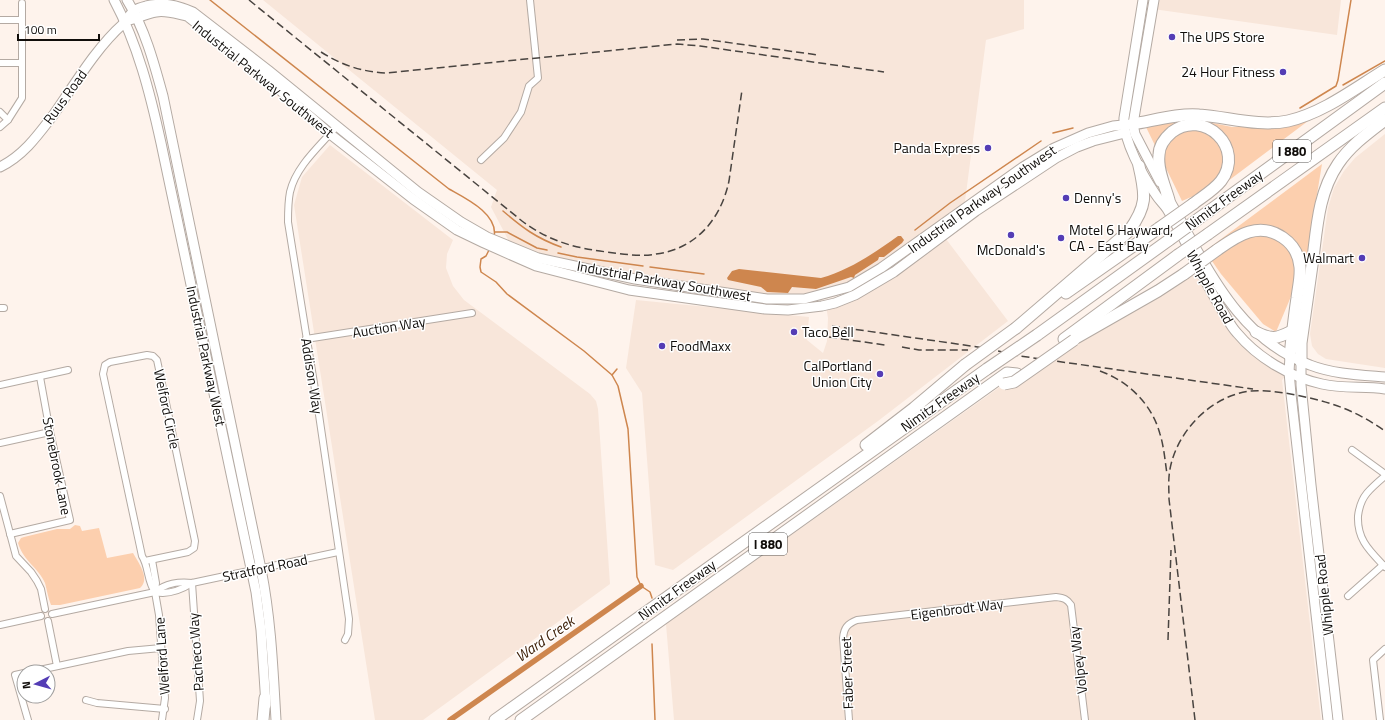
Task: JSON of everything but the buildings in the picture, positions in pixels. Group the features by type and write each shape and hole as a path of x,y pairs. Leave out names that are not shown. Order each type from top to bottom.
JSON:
{"highway":[{"path":"1127,127 1193,115 1269,123 1287,121 1302,117 1318,110 1385,70"},
{"name":"Nimitz Freeway","path":"495,720 966,383 1037,335 1385,83"},
{"name":"Nimitz Freeway","path":"532,720 1017,374 1069,340 1178,255 1385,108"},
{"path":"1301,362 1301,343 1319,215 1324,193 1333,172 1344,155 1385,120"},
{"path":"829,481 835,468 909,412 965,365 1193,204 1221,181 1225,175 1228,163 1228,152 1223,140 1209,128 1197,125 1185,125 1174,130 1165,138 1160,150 1158,162 1169,200"},
{"path":"1016,328 1129,231 1137,220 1142,208 1144,192 1139,166"},
{"path":"1004,384 1014,382 1069,340 1158,291 1241,235 1254,231 1269,231 1275,233 1287,240 1296,252 1300,268 1290,356"},
{"path":"1256,332 1266,337 1275,338 1292,331"},
{"name":"I 880","path":"521,720 1007,373 1017,374"},
{"name":"I 880","path":"508,720 952,402 962,394 966,383"},
{"path":"263,720 265,698"}],"main road":[{"name":"Industrial Parkway West","path":"114,0 125,22 139,58 152,98 252,571 259,612 267,720"},
{"name":"Industrial Parkway West","path":"127,0 136,15 163,96 261,568 270,624 276,720"},
{"path":"182,0 194,12"},
{"name":"Whipple Road","path":"1143,0 1127,127 1139,166 1156,196 1167,208 1214,296 1237,333 1257,352 1289,372"},
{"name":"Whipple Road","path":"1127,127 1154,0"},
{"name":"Industrial Parkway Southwest","path":"136,15 141,7 157,4 180,6 194,12 459,226"},
{"name":"Industrial Parkway Southwest","path":"125,22 136,15 157,12 172,12 187,16 264,76 330,134 413,199 459,226 512,252 536,266 630,290 765,309 788,310 814,307 835,303 855,295 894,272 976,211 1056,158 1127,127"},
{"name":"Ruus Road","path":"0,167 10,162 34,140 109,36 125,22"},
{"name":"Industrial Parkway Southwest","path":"512,252 635,279 767,299 804,299 849,287 863,280 1023,167 1054,148 1088,133 1113,126 1127,127"},
{"name":"Whipple Road","path":"1127,127 1138,141 1213,278 1230,303 1256,332 1277,348 1301,362 1300,377 1311,485 1338,720"},
{"path":"913,245 916,255"},
{"path":"630,290 635,279"},
{"name":"Whipple Road","path":"1290,356 1289,372 1328,720"},
{"path":"1301,362 1332,371 1385,377"},
{"path":"1289,372 1323,384 1345,388 1385,389"}],"street":[{"path":"481,160 504,138 521,112 529,86 538,78 530,0"},
{"path":"0,127 8,120 22,98 22,3"},
{"path":"0,20 22,20"},
{"path":"0,63 22,64"},
{"path":"0,112 8,120"},
{"name":"Addison Way","path":"337,126 306,162 297,176 290,190 288,222 320,423 348,619 348,634 345,640"},
{"name":"Auction Way","path":"306,339 472,314"},
{"name":"Welford Circle","path":"145,561 188,552 194,548 195,541 157,360 153,356 147,355 110,362 105,365 103,371 142,556 145,561 150,585 155,592"},
{"path":"0,385 68,370"},
{"name":"Stonebrook Lane","path":"10,534 70,520 50,432 40,377"},
{"path":"0,444 50,432"},
{"path":"1348,596 1384,566 1363,542 1359,533 1358,512 1366,494 1385,475 1352,450"},
{"path":"0,496 16,556 31,572 41,589 45,609 41,616"},
{"name":"Stratford Road","path":"52,614 155,592 161,587 182,582 192,583 338,552"},
{"path":"152,560 156,583 155,592"},
{"name":"Pacheco Way","path":"192,583 200,701 197,720"},
{"name":"Welford Lane","path":"155,592 159,615 165,698 165,709 162,720"},
{"name":"Eigenbrodt Way","path":"846,626 857,620 1056,597 1068,600"},
{"name":"Volpey Way","path":"1068,600 1072,605 1073,611 1086,720"},
{"path":"45,609 50,610 52,614 52,618 48,621"},
{"path":"41,616 43,620 48,621"},
{"path":"0,625 41,616"},
{"path":"48,621 57,666 128,651 161,648"},
{"name":"Faber Street","path":"846,626 843,638 848,720"},
{"path":"1380,720 1373,660 1385,649"},
{"path":"86,700 97,703 165,709"},
{"path":"23,704 28,720"}],"shaded area":[{"path":"263,0 1024,0 1024,29 986,40 964,209 881,268 816,297 767,299 635,279 513,249 491,207 497,190"},
{"path":"1154,0 1341,0 1337,35 1153,9"},
{"path":"1193,119 1232,127 1283,127 1308,121 1228,181 1182,201 1146,127"},
{"path":"1385,134 1385,368 1326,359 1318,354 1312,346 1310,334 1328,208 1334,188 1344,171 1355,158"},
{"path":"330,145 453,240 447,254 446,268 453,286 464,300 590,394 596,401 598,409 610,584 423,720 375,720 294,205 302,177"},
{"path":"1322,164 1306,261 1276,332 1263,324 1221,274 1205,251"},
{"path":"943,235 1008,321 878,421 673,570 655,565 642,393 626,368 636,300 809,317 807,340 823,353 827,341 828,318 826,305 855,295"},
{"path":"898,236 901,236 904,240 902,243 884,257 879,257 878,260 855,275 854,278 851,277 816,289 792,287 788,293 767,292 761,287 728,280 727,278 732,271 739,269 821,278 852,266"},
{"path":"1197,264 1237,333 1289,372 1282,380 1321,720 674,720 666,624 1004,384"},
{"path":"75,525 80,526 82,531 99,528 107,558 133,553 144,575 143,584 140,588 60,605 51,605 42,577 27,560 18,543 21,538 24,537 57,529 70,529"}],"waterway":[{"path":"210,0 449,189 472,202 486,214 491,221 494,229 494,237"},
{"path":"1300,108 1336,86 1351,0"},
{"path":"1343,85 1385,61"},
{"path":"1053,133 1073,128"},
{"path":"915,230 950,203 1041,141"},
{"path":"503,211 530,232 561,247"},
{"path":"495,232 507,232 537,248 547,250"},
{"path":"489,250 486,256 481,259 481,272 496,282 507,294 584,351 612,375 618,386 628,429 637,577 641,586 650,592 652,598"},
{"path":"558,253 643,266"},
{"path":"650,267 704,274"},
{"path":"612,375 617,369"},
{"name":"Ward Creek","path":"450,720 641,586"},
{"name":"Ward Creek","path":"652,644 655,720"}],"railway":[{"path":"249,0 522,221 552,239 573,246 607,252 644,255 670,251 695,239 713,219 720,208 725,195 729,181 742,90"},
{"path":"677,40 703,39 818,55"},
{"path":"321,52 336,61 352,67 386,73 677,44 884,72"},
{"path":"832,326 985,348 1020,356 1253,389"},
{"path":"829,337 885,345"},
{"path":"902,347 919,350 968,350"},
{"path":"1100,371 1110,375 1129,387 1138,395 1151,413 1161,439 1167,474"},
{"path":"1195,720 1169,499 1170,469 1180,441 1188,429 1209,408 1236,394 1250,391 1290,394 1332,404 1353,412 1385,431"},
{"path":"1168,640 1171,550"}],"place":[{"name":"The UPS Store","path":"1172,37"},
{"name":"24 Hour Fitness","path":"1283,72"},
{"name":"Panda Express","path":"988,148"},
{"name":"Denny's","path":"1066,198"},
{"name":"McDonald's","path":"1011,235"},
{"name":"Motel 6 Hayward, CA - East Bay","path":"1061,238"},
{"name":"Walmart","path":"1362,258"},
{"name":"Taco Bell","path":"794,332"},
{"name":"FoodMaxx","path":"662,346"},
{"name":"CalPortland Union City","path":"880,374"}]}
